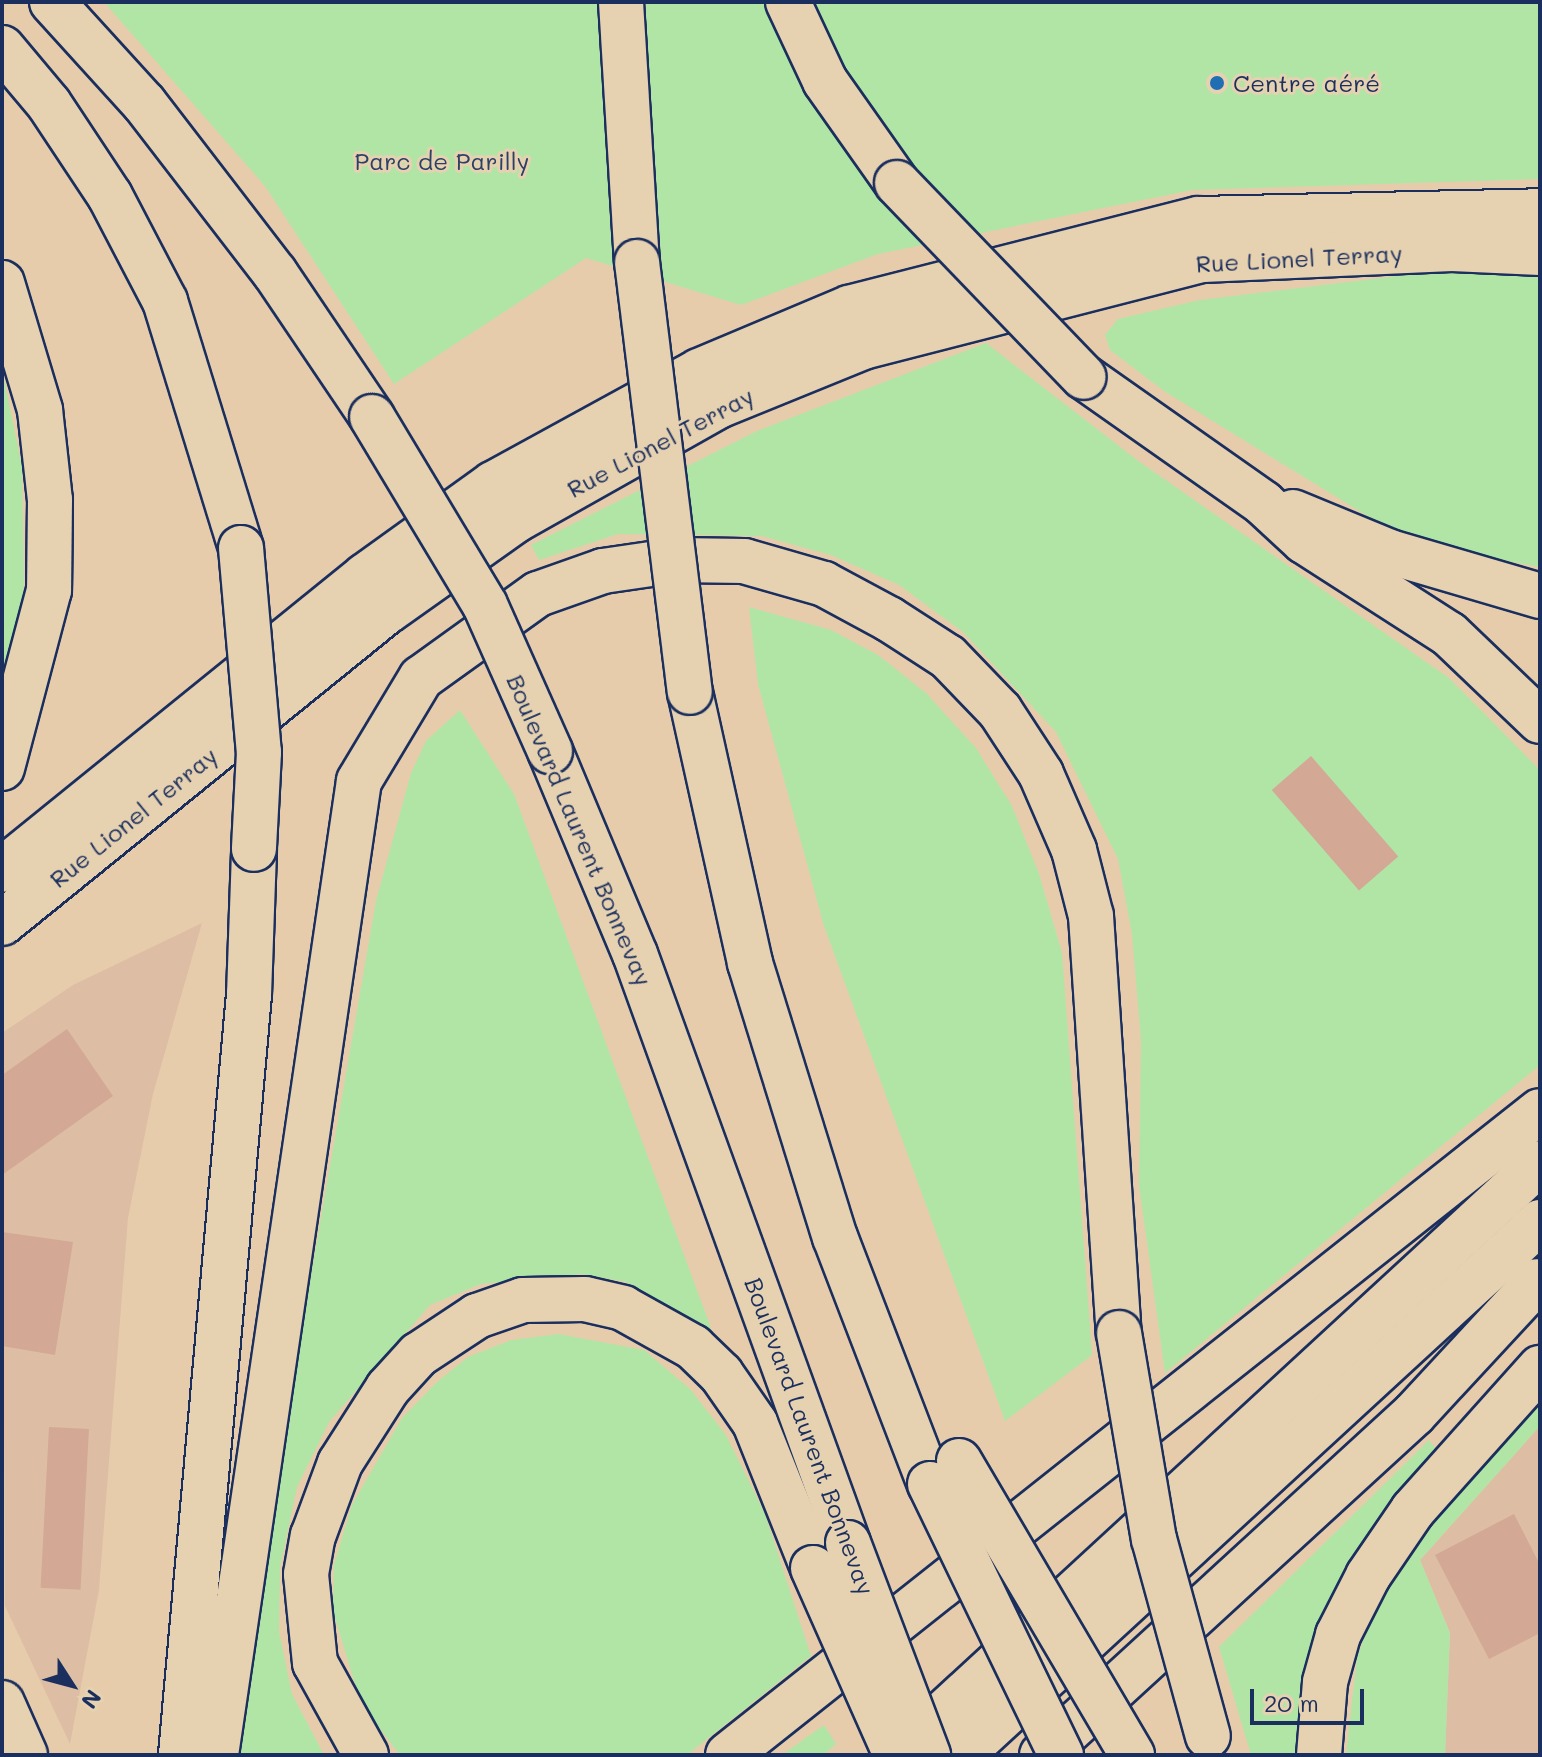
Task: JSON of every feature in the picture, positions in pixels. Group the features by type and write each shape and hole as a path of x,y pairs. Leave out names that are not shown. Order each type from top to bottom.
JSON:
{"main road":[{"name":"Boulevard Laurent Bonnevay","path":"52,2 181,151 275,273 372,417 485,605 635,954 928,1755"},
{"path":"621,2 637,262 690,692 750,963 835,1237 944,1472 1061,1755"},
{"path":"788,2 825,81 897,183 1084,377 1263,503 1304,541 1449,634 1540,721"},
{"path":"2,48 49,104 101,183 165,301 241,548 259,752 248,1011 181,1755"},
{"name":"Rue Lionel Terray","path":"2,870 365,576 493,484 699,371 849,308 1198,219 1540,211"},
{"name":"Rue Lionel Terray","path":"2,923 389,610 516,520 718,406 863,347 1203,260 1452,249 1540,253"},
{"path":"2,283 40,410 50,500 49,590 2,768"},
{"path":"1263,503 1390,552 1540,596"},
{"path":"216,1755 359,781 421,678 538,594 603,571 678,560 744,561 824,584 889,619 948,657 1000,711 1041,774 1074,850 1091,916 1119,1333 1154,1539 1211,1746"},
{"path":"728,1755 1540,1111"},
{"path":"366,1755 315,1663 306,1574 313,1536 340,1463 388,1388 418,1355 477,1316 523,1300 585,1299 623,1308 693,1347 721,1374 755,1423 813,1568 897,1755 1540,1163"},
{"path":"961,1755 1540,1222"},
{"path":"1042,1755 1414,1414 1537,1281"},
{"path":"1319,1755 1325,1682 1368,1576 1413,1510 1540,1368"},
{"path":"944,1472 1132,1755"},
{"path":"2,1703 25,1755"}],"shaded area":[{"path":"202,923 153,1094 128,1218 99,1590 70,1744 5,1606 2,1033 73,985"},
{"path":"1540,1426 1540,1755 1445,1755 1450,1633 1420,1560"}],"green space":[{"name":"Parc de Parilly","path":"104,2 1540,2 1540,179 1192,190 878,254 741,305 586,258 394,384 265,186"},
{"path":"1447,270 1540,275 1540,567 1448,550 1369,517 1164,391 1110,350 1105,335 1118,319 1200,300"},
{"path":"986,343 1137,460 1449,678 1540,770 1540,1065 1165,1373 1139,1185 1141,1041 1132,934 1118,859 1056,732 963,632 899,585 831,555 762,536 618,534 539,560 531,545 757,431"},
{"path":"2,369 22,467 24,582 18,679 2,735"},
{"path":"749,607 831,630 878,655 926,693 976,748 1012,806 1039,874 1062,953 1092,1355 1005,1421 824,926 758,684"},
{"path":"460,710 514,794 715,1339 626,1282 581,1274 481,1284 430,1305 329,1422 297,1487 280,1567 279,1632 292,1694 324,1755 240,1755 287,1414 376,901 411,773 426,741"},
{"path":"559,1334 644,1350 690,1389 726,1435 765,1514 811,1656 687,1755 400,1755 361,1704 333,1611 334,1565 352,1505 402,1418 437,1382 468,1357 511,1340"},
{"path":"1540,1387 1540,1426 1420,1560 1450,1633 1445,1755 1346,1755 1357,1658 1379,1595 1408,1545"},
{"path":"1429,1440 1437,1451 1372,1530 1335,1600 1302,1755 1251,1755 1219,1647"},
{"path":"824,1725 836,1744 823,1755 782,1755"}],"building":[{"path":"1311,756 1398,856 1359,890 1272,790"},
{"path":"67,1029 113,1096 2,1175 2,1075"},
{"path":"2,1232 73,1242 55,1355 2,1346"},
{"path":"49,1427 89,1429 81,1590 41,1588"},
{"path":"1514,1514 1540,1565 1540,1633 1489,1659 1435,1555"}],"place":[{"name":"Centre aéré","path":"1217,83"}]}
